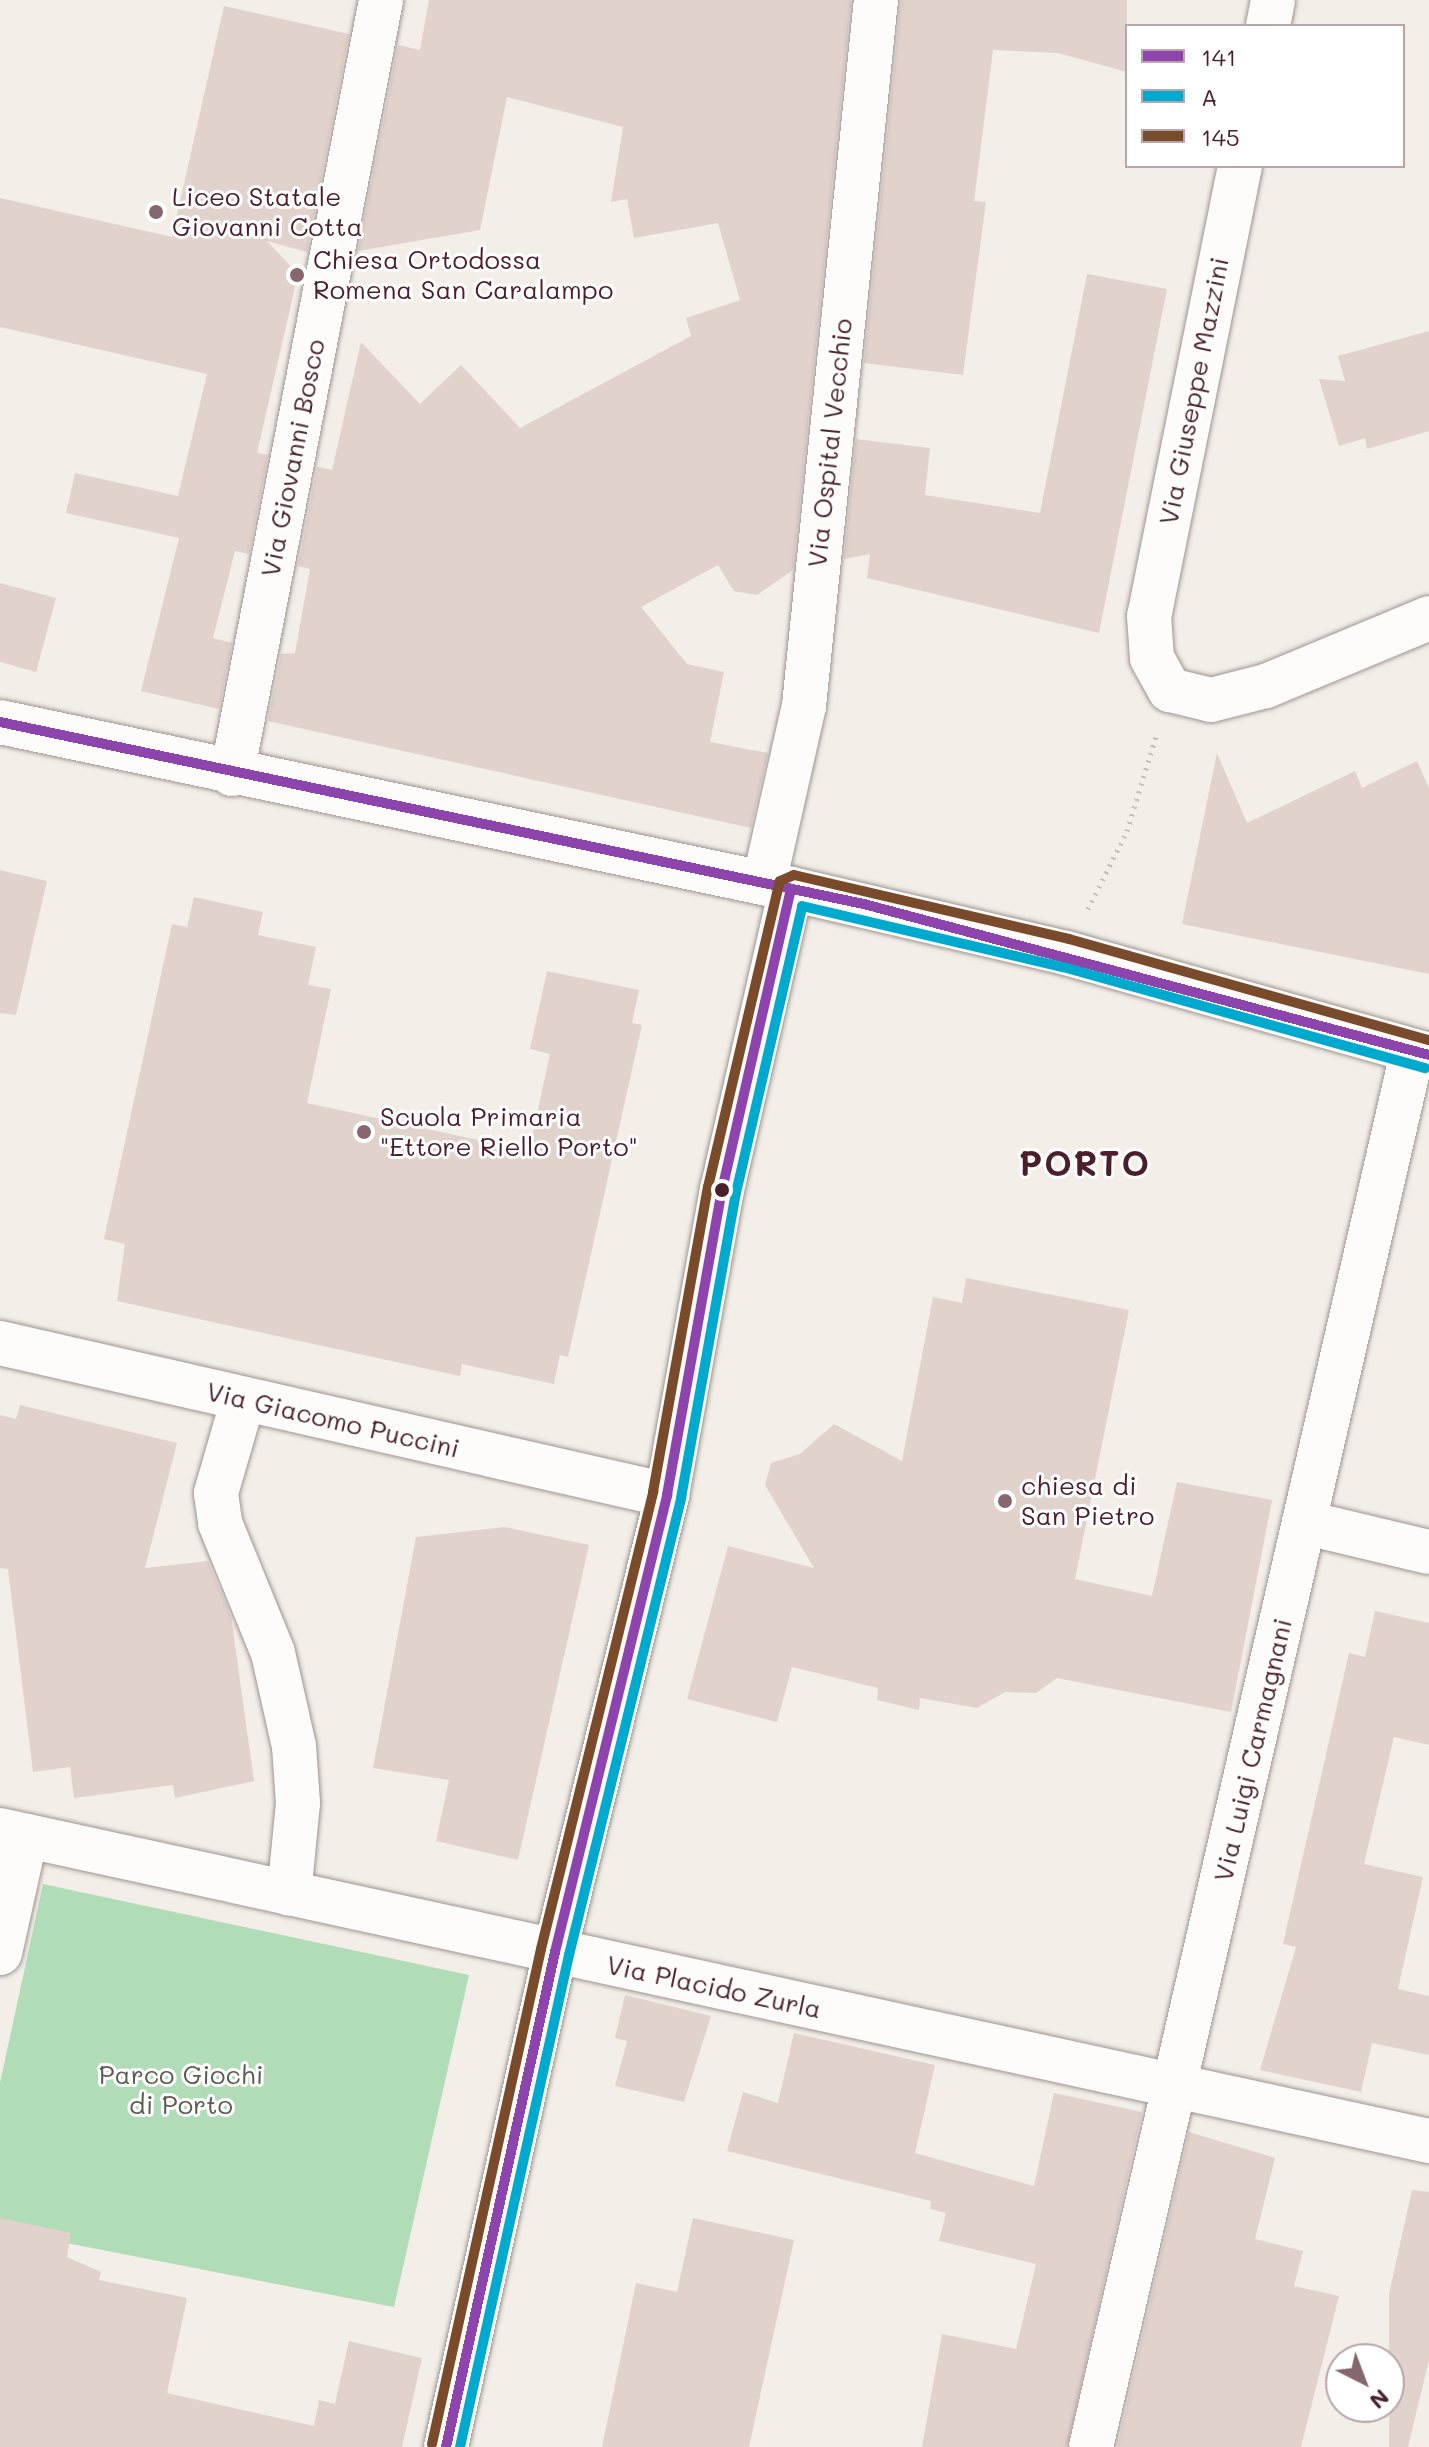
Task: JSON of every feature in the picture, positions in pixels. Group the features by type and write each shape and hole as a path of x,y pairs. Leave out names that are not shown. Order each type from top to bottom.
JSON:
{"street":[{"name":"Via Giovanni Bosco","path":"232,774 381,0"},
{"name":"Via Ospital Vecchio","path":"446,2447 555,1952 667,1495 777,886 804,706 876,0"},
{"path":"1268,24 1273,0"},
{"name":"Via Giuseppe Mazzini","path":"1170,690 1152,658 1149,616 1240,168"},
{"path":"1170,690 1211,700 1266,686 1429,618"},
{"path":"0,722 232,774 777,886 1066,953 1420,1054"},
{"name":"Via Luigi Carmagnani","path":"1091,2447 1173,2084 1420,1054"},
{"name":"Via Giacomo Puccini","path":"0,1343 667,1495"},
{"path":"243,1400 216,1493 220,1523 273,1653 294,1746 298,1803 289,1894"},
{"path":"1307,1523 1429,1552"},
{"path":"0,1953 13,1833"},
{"name":"Via Placido Zurla","path":"13,1833 1429,2141"}],"path":[{"path":"1066,953 1127,831 1170,690"}],"green space":[{"name":"Parco Giochi di Porto","path":"43,1884 469,1975 394,2307 0,2230 0,2083"}],"building":[{"path":"429,0 851,0 793,570 757,595 734,591 718,565 641,607 687,664 724,672 710,742 768,753 751,828 268,721 281,654 295,653 310,569 298,566 317,467 332,470 361,342 420,404 461,365 520,428 691,336 686,318 740,300 718,223 634,238 627,199 611,202 623,127 507,97 480,230 358,251 398,45 420,50"},
{"path":"901,0 1127,0 1125,71 1058,53 993,50 974,201 986,202 963,375 864,363"},
{"path":"224,6 349,34 307,252 267,241 298,274 257,453 268,455 249,554 235,551 213,638 232,643 219,709 141,691 179,538 66,513 75,473 178,496 207,374 0,327 0,198 172,237"},
{"path":"1087,274 1167,289 1099,633 867,578 870,554 844,559 856,439 930,448 925,495 1040,513"},
{"path":"1429,331 1429,431 1367,449 1365,438 1339,446 1319,379 1345,381 1338,356"},
{"path":"0,583 56,598 36,672 0,662"},
{"path":"1217,753 1247,823 1355,771 1362,788 1417,761 1429,788 1429,974 1182,924"},
{"path":"0,870 47,881 16,1015 0,1013"},
{"path":"194,897 263,912 258,935 316,947 308,985 331,989 307,1103 529,1151 550,1054 530,1049 547,971 639,990 632,1023 642,1025 568,1357 560,1355 554,1384 462,1364 460,1376 117,1301 125,1244 104,1239 172,924 187,927"},
{"path":"966,1278 1129,1310 1075,1579 1152,1596 1177,1482 1272,1500 1231,1712 1057,1678 1036,1693 1005,1692 977,1708 920,1698 919,1710 877,1700 878,1688 792,1667 777,1722 687,1699 728,1546 814,1568 765,1485 771,1463 800,1454 834,1424 902,1461 933,1297 962,1303"},
{"path":"20,1405 177,1443 145,1568 208,1561 231,1616 254,1781 175,1798 173,1785 74,1798 70,1767 33,1772 8,1569 0,1568 0,1415 16,1419"},
{"path":"505,1527 589,1545 518,1860 436,1841 449,1780 373,1768 416,1537"},
{"path":"1375,1611 1429,1623 1429,1745 1394,1737 1364,1864 1423,1877 1398,1989 1429,1996 1429,2055 1372,2043 1361,2092 1260,2070 1296,1947 1283,1944 1349,1653 1365,1657"},
{"path":"625,1995 711,2016 684,2102 615,2086 627,2041 615,2038"},
{"path":"794,2033 935,2065 915,2153 1034,2186 1054,2093 1142,2112 1067,2447 922,2447 942,2334 1016,2349 1036,2264 939,2241 946,2213 930,2209 931,2201 727,2151 743,2092 778,2103"},
{"path":"1189,2132 1275,2158 1255,2239 1303,2251 1294,2286 1339,2296 1301,2447 1117,2447"},
{"path":"1412,2190 1429,2192 1429,2360 1408,2447 1389,2447 1389,2423 1405,2423 1405,2343 1389,2343 1389,2294"},
{"path":"0,2218 71,2233 67,2257 101,2272 99,2280 187,2298 167,2393 314,2426 319,2400 335,2404 349,2341 422,2358 402,2447 0,2447"},
{"path":"693,2218 794,2240 749,2447 602,2447 636,2283 677,2292"}],"transit line":[{"name":"141","path":"0,722 864,904 1429,1055"},
{"name":"145","path":"432,2444 541,1949 653,1492 708,1187 780,881 794,875 1069,939 1429,1040"},
{"name":"141","path":"446,2447 555,1952 667,1495 722,1190 791,889"},
{"name":"A","path":"460,2447 569,1955 681,1498 736,1193 802,906 1063,967 1425,1068"}],"place":[{"name":"Liceo Statale Giovanni Cotta","path":"156,212"},
{"name":"Chiesa Ortodossa Romena San Caralampo","path":"297,275"},
{"name":"Scuola Primaria \"Ettore Riello Porto\"","path":"364,1132"},
{"name":"chiesa di San Pietro","path":"1005,1501"}],"district":[{"name":"PORTO","path":"1085,1163"}]}
